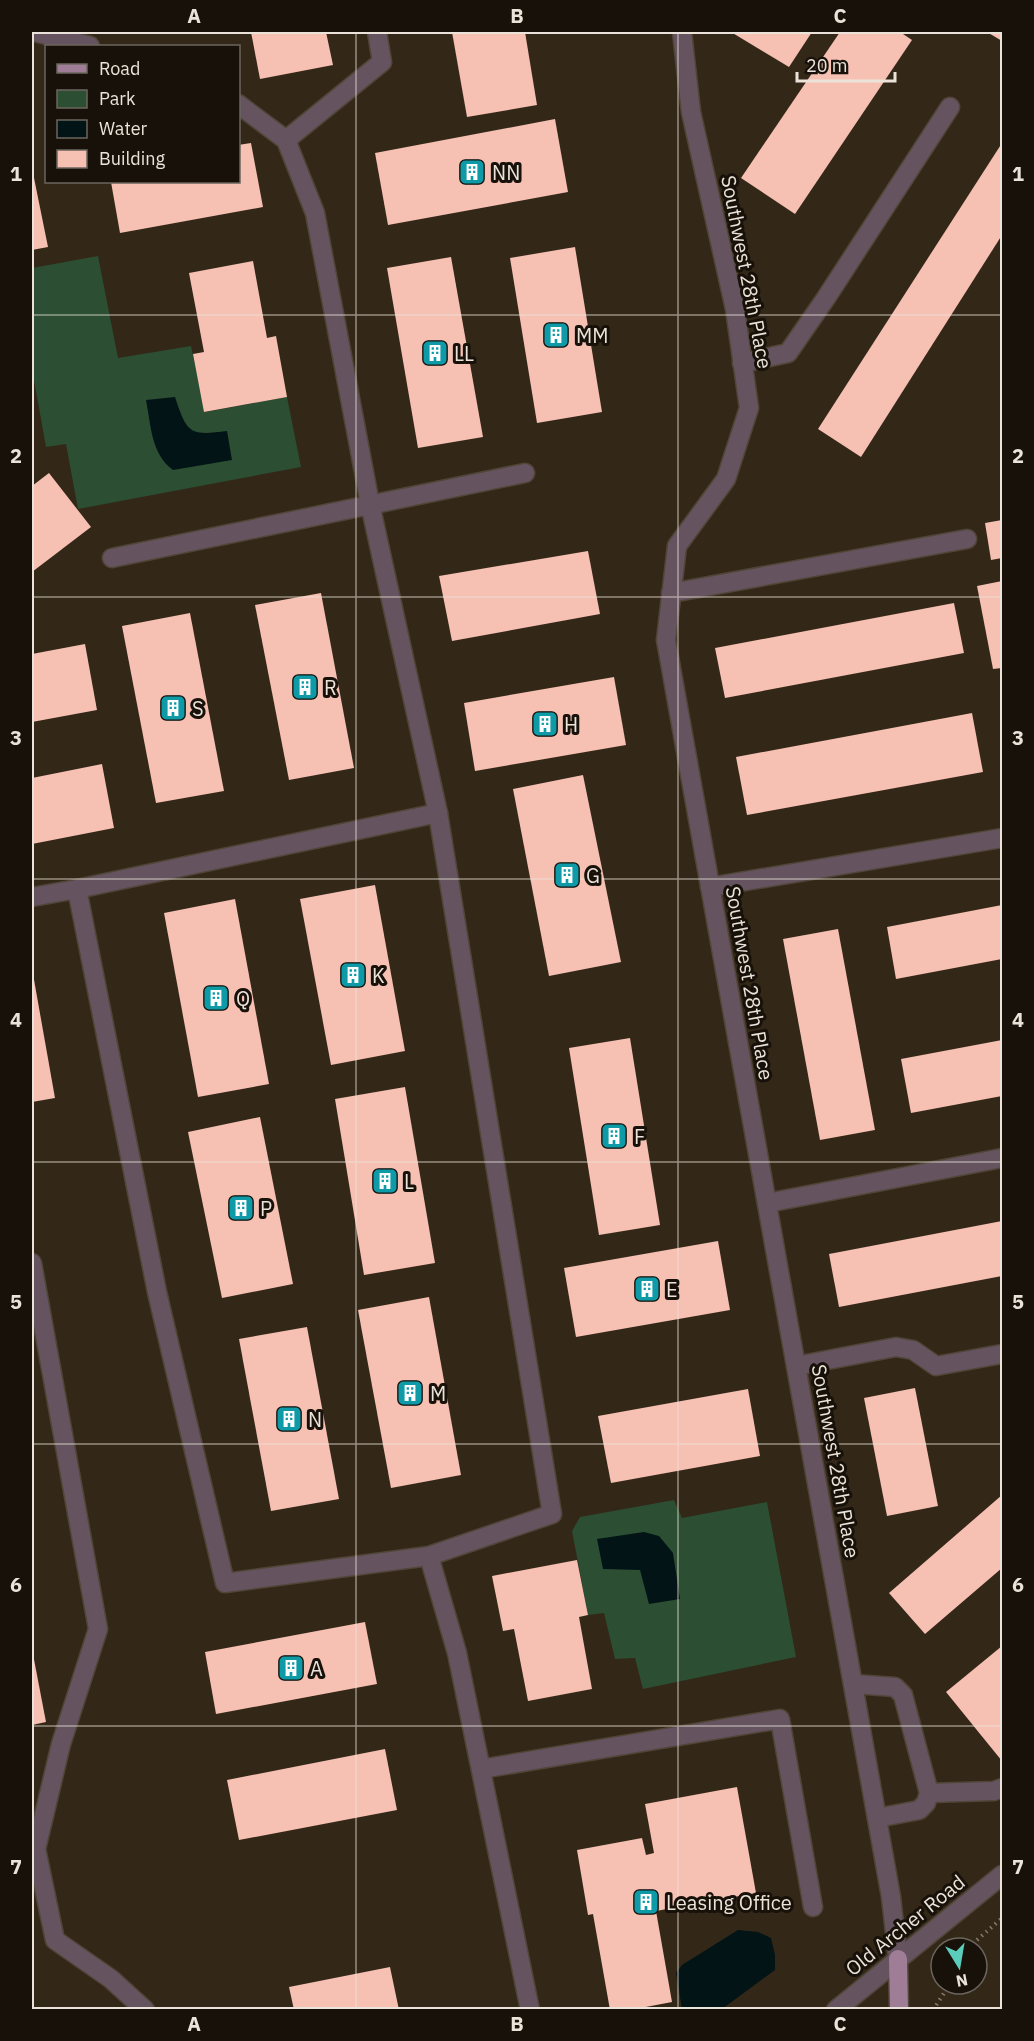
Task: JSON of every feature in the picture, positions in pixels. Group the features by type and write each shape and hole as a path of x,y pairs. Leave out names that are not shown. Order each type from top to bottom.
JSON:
{"main road":[{"path":"898,1959 899,2010"}],"street":[{"path":"35,32 86,45"},
{"path":"286,140 382,62 377,32"},
{"name":"Southwest 28th Place","path":"682,32 691,112 735,309 749,408 726,479 677,546 666,640 891,1897 898,1959"},
{"path":"77,889 157,1292 225,1583 429,1556 552,1514 438,813 370,504 315,213 286,140 240,106"},
{"path":"742,363 788,353 950,107"},
{"path":"112,558 525,473"},
{"path":"671,593 967,539"},
{"path":"32,897 438,813"},
{"path":"710,887 1002,838"},
{"path":"767,1203 1002,1158"},
{"path":"32,1263 98,1629 61,1744 36,1849 55,1940 111,1979 145,2010"},
{"path":"796,1366 896,1347 913,1350 936,1366 1002,1354"},
{"path":"429,1556 457,1653 530,2010"},
{"path":"853,1684 900,1689 929,1793 926,1803 919,1809 877,1818"},
{"path":"481,1769 780,1719 813,1906"},
{"path":"929,1793 994,1791 1002,1788"},
{"name":"Old Archer Road","path":"836,2010 1002,1875"}],"path":[{"path":"982,1936 1002,1918"},
{"path":"933,2010 942,1996"}],"green space":[{"path":"98,256 118,358 191,346 205,412 287,397 301,467 78,509 66,444 46,447 32,369 32,268"},
{"path":"674,1500 682,1518 767,1502 796,1657 643,1689 635,1658 615,1659 604,1613 588,1615 572,1531 580,1517"}],"water":[{"path":"175,397 183,418 191,429 205,433 227,431 232,460 173,470 166,463 160,456 153,438 146,400"},
{"path":"644,1532 659,1536 673,1553 680,1599 649,1604 640,1570 603,1569 597,1539"},
{"path":"738,1930 758,1932 771,1938 775,1955 775,1970 722,2009 682,2009 676,1973 682,1965"}],"building":[{"path":"251,32 326,32 333,65 260,79"},
{"path":"452,32 525,32 537,105 467,117"},
{"path":"731,32 812,32 789,67"},
{"path":"840,32 900,32 912,40 795,214 741,178"},
{"path":"987,32 1002,32 1002,41"},
{"name":"NN","path":"555,119 568,192 388,225 375,153"},
{"path":"251,143 263,207 120,233 111,183 240,183 240,145"},
{"path":"1002,143 1002,235 861,457 818,429"},
{"path":"32,168 48,247 32,250"},
{"name":"MM","path":"575,247 602,412 537,423 510,258"},
{"name":"LL","path":"451,257 483,437 418,448 387,268"},
{"path":"253,261 267,338 276,336 287,397 204,412 193,354 204,352 189,273"},
{"path":"49,473 91,527 32,572 32,486"},
{"path":"1002,520 1002,558 991,560 985,523"},
{"path":"588,551 600,614 452,641 439,576"},
{"path":"1002,581 1002,668 993,669 977,586"},
{"name":"R","path":"321,593 354,768 289,780 255,605"},
{"path":"954,603 964,653 725,698 715,648"},
{"name":"S","path":"190,613 224,791 156,803 122,626"},
{"path":"85,644 97,710 32,722 32,654"},
{"name":"H","path":"614,677 626,745 475,771 464,703"},
{"path":"972,713 983,772 747,815 736,757"},
{"path":"102,764 114,828 32,844 32,778"},
{"name":"G","path":"583,775 621,962 549,976 513,789"},
{"name":"K","path":"375,885 405,1051 331,1065 300,899"},
{"name":"Q","path":"235,899 269,1084 198,1097 164,913"},
{"path":"1002,905 1002,959 896,979 887,927"},
{"path":"838,929 875,1130 820,1140 783,939"},
{"path":"32,975 55,1098 32,1102"},
{"name":"F","path":"630,1038 660,1225 599,1235 569,1048"},
{"path":"1002,1040 1002,1096 911,1113 901,1059"},
{"name":"L","path":"405,1087 435,1263 364,1275 335,1099"},
{"name":"P","path":"260,1117 293,1284 222,1298 188,1132"},
{"path":"1002,1221 1002,1276 839,1307 829,1254"},
{"name":"E","path":"718,1241 730,1310 576,1337 564,1268"},
{"name":"M","path":"429,1297 461,1475 391,1488 358,1310"},
{"name":"N","path":"307,1327 339,1499 271,1511 239,1339"},
{"path":"915,1388 938,1506 887,1516 864,1398"},
{"path":"748,1389 760,1456 611,1483 598,1416"},
{"path":"1002,1495 1002,1568 925,1634 889,1593"},
{"path":"577,1560 588,1615 579,1617 592,1689 528,1701 514,1629 503,1631 492,1576"},
{"name":"A","path":"365,1622 377,1684 216,1714 205,1652"},
{"path":"1002,1646 1002,1761 946,1692"},
{"path":"32,1649 46,1722 32,1725"},
{"path":"385,1749 397,1810 239,1840 227,1780"},
{"name":"Leasing Office","path":"737,1787 756,1893 656,1911 672,2002 630,2010 610,2010 593,1914 588,1915 577,1850 642,1838 646,1855 654,1853 645,1804"},
{"path":"390,1967 399,2010 294,2010 289,1987"}],"place":[{"name":"NN","path":"472,172"},
{"name":"MM","path":"556,335"},
{"name":"LL","path":"435,353"},
{"name":"R","path":"305,687"},
{"name":"S","path":"173,708"},
{"name":"H","path":"545,724"},
{"name":"G","path":"567,875"},
{"name":"K","path":"353,975"},
{"name":"Q","path":"216,998"},
{"name":"F","path":"614,1136"},
{"name":"L","path":"385,1181"},
{"name":"P","path":"241,1208"},
{"name":"E","path":"647,1289"},
{"name":"M","path":"410,1393"},
{"name":"N","path":"289,1419"},
{"name":"A","path":"291,1668"},
{"name":"Leasing Office","path":"646,1902"}]}
